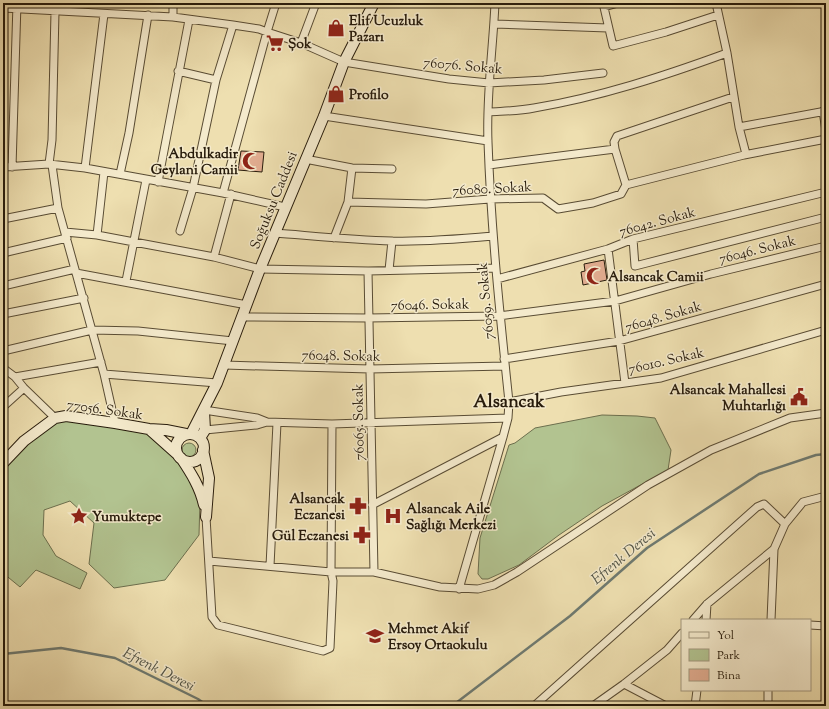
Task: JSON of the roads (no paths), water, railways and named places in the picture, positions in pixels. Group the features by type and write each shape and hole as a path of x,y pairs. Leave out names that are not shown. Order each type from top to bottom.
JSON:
{"street":[{"path":"173,3 173,17"},
{"path":"214,257 227,194 267,32 276,3"},
{"path":"301,43 316,3"},
{"name":"Soğuksu Caddesi","path":"204,410 217,383 260,269 324,116 344,62 374,3"},
{"name":"76059. Sokak","path":"459,589 503,437 508,418 509,402 499,316 490,199 488,141 495,3"},
{"path":"618,3 604,5 613,46 666,32 718,15"},
{"path":"716,3 727,53 739,127 746,154"},
{"path":"12,166 17,6"},
{"name":"76076. Sokak","path":"3,8 17,6 55,12 173,17 258,29 301,43 344,62 449,79 490,83 544,80 603,73"},
{"path":"55,12 51,165 58,208 84,298 115,423"},
{"path":"84,168 104,14"},
{"path":"120,174 129,133 148,15"},
{"path":"158,182 178,71 189,20"},
{"path":"494,24 608,28"},
{"path":"180,231 193,188 216,80 232,25"},
{"path":"489,112 533,108 602,94 669,74 727,53"},
{"path":"178,71 216,80"},
{"path":"734,97 617,136 614,142 615,149 626,185 746,154 826,139"},
{"path":"739,127 825,111 826,130"},
{"path":"324,116 488,141"},
{"path":"490,165 615,149"},
{"path":"305,159 352,168 392,169"},
{"path":"3,167 51,165 84,168 227,194 285,207"},
{"path":"334,238 348,202 352,168"},
{"path":"97,235 104,172"},
{"path":"126,281 146,180"},
{"name":"76080. Sokak","path":"348,202 426,204 490,199 543,198 558,209 593,203 621,194 626,185"},
{"name":"76042. Sokak","path":"497,279 608,249 633,239 826,192"},
{"path":"3,219 58,208"},
{"path":"633,239 635,266 826,217"},
{"path":"275,233 392,241 430,241 493,236"},
{"path":"3,253 66,235 97,235 214,257 260,269 368,271 495,268"},
{"path":"389,270 392,241"},
{"name":"76046. Sokak","path":"242,317 368,318 499,316 614,300 711,274 826,246"},
{"path":"608,249 625,383"},
{"path":"3,286 76,271 247,305"},
{"name":"76065. Sokak","path":"368,271 374,572"},
{"name":"76048. Sokak","path":"224,365 370,369 505,362 619,342 826,284"},
{"path":"3,314 84,298"},
{"path":"3,351 92,330 138,331 233,341"},
{"name":"76010. Sokak","path":"509,402 561,392 661,378 826,330"},
{"path":"15,377 100,362"},
{"path":"3,368 15,377 24,388 55,418"},
{"path":"104,374 217,383"},
{"path":"3,407 24,388"},
{"path":"195,434 204,410 257,418 267,422 277,423 332,424 508,418"},
{"path":"209,561 331,572 374,572 440,587 478,589 494,585 517,572 648,485 711,450 790,418 826,413"},
{"name":"77056. Sokak","path":"3,463 24,440 55,418 66,416 149,429 195,434"},
{"path":"267,422 257,425 195,434 178,439 176,444 176,449 179,456 194,478 202,494 206,517 212,618 218,625 323,651 330,648 333,581 331,572 332,424"},
{"path":"270,566 277,423"},
{"path":"149,429 185,461 196,460 199,458 203,450"},
{"path":"195,434 204,446 203,450 209,478 206,517"},
{"path":"372,505 503,437"},
{"path":"771,619 774,550 785,524 803,502 826,496"},
{"path":"534,706 757,507 764,504 785,524"},
{"path":"694,619 708,604 774,550"},
{"path":"706,619 708,604"},
{"path":"811,625 826,626"},
{"path":"592,706 624,684 667,650 681,634"},
{"path":"624,684 666,706"},
{"path":"695,706 697,691"},
{"path":"768,691 768,706"}],"waterway":[{"name":"Efrenk Deresi","path":"452,706 570,616 647,548 759,474 816,455 826,454"},
{"name":"Efrenk Deresi","path":"3,654 61,648 115,658 198,699 208,706"}],"place":[{"name":"Elif Ucuzluk Pazarı","path":"336,28"},
{"name":"Şok","path":"275,43"},
{"name":"Profilo","path":"336,94"},
{"name":"Abdulkadir Geylani Camii","path":"251,161"},
{"name":"Alsancak Camii","path":"595,276"},
{"name":"Alsancak Mahallesi Muhtarlığı","path":"799,397"},
{"name":"Alsancak Eczanesi","path":"358,506"},
{"name":"Yumuktepe","path":"79,516"},
{"name":"Alsancak Aile Sağlığı Merkezi","path":"393,516"},
{"name":"Gül Eczanesi","path":"362,535"},
{"name":"Mehmet Akif Ersoy Ortaokulu","path":"375,636"}],"district":[{"name":"Alsancak","path":"509,401"}]}
